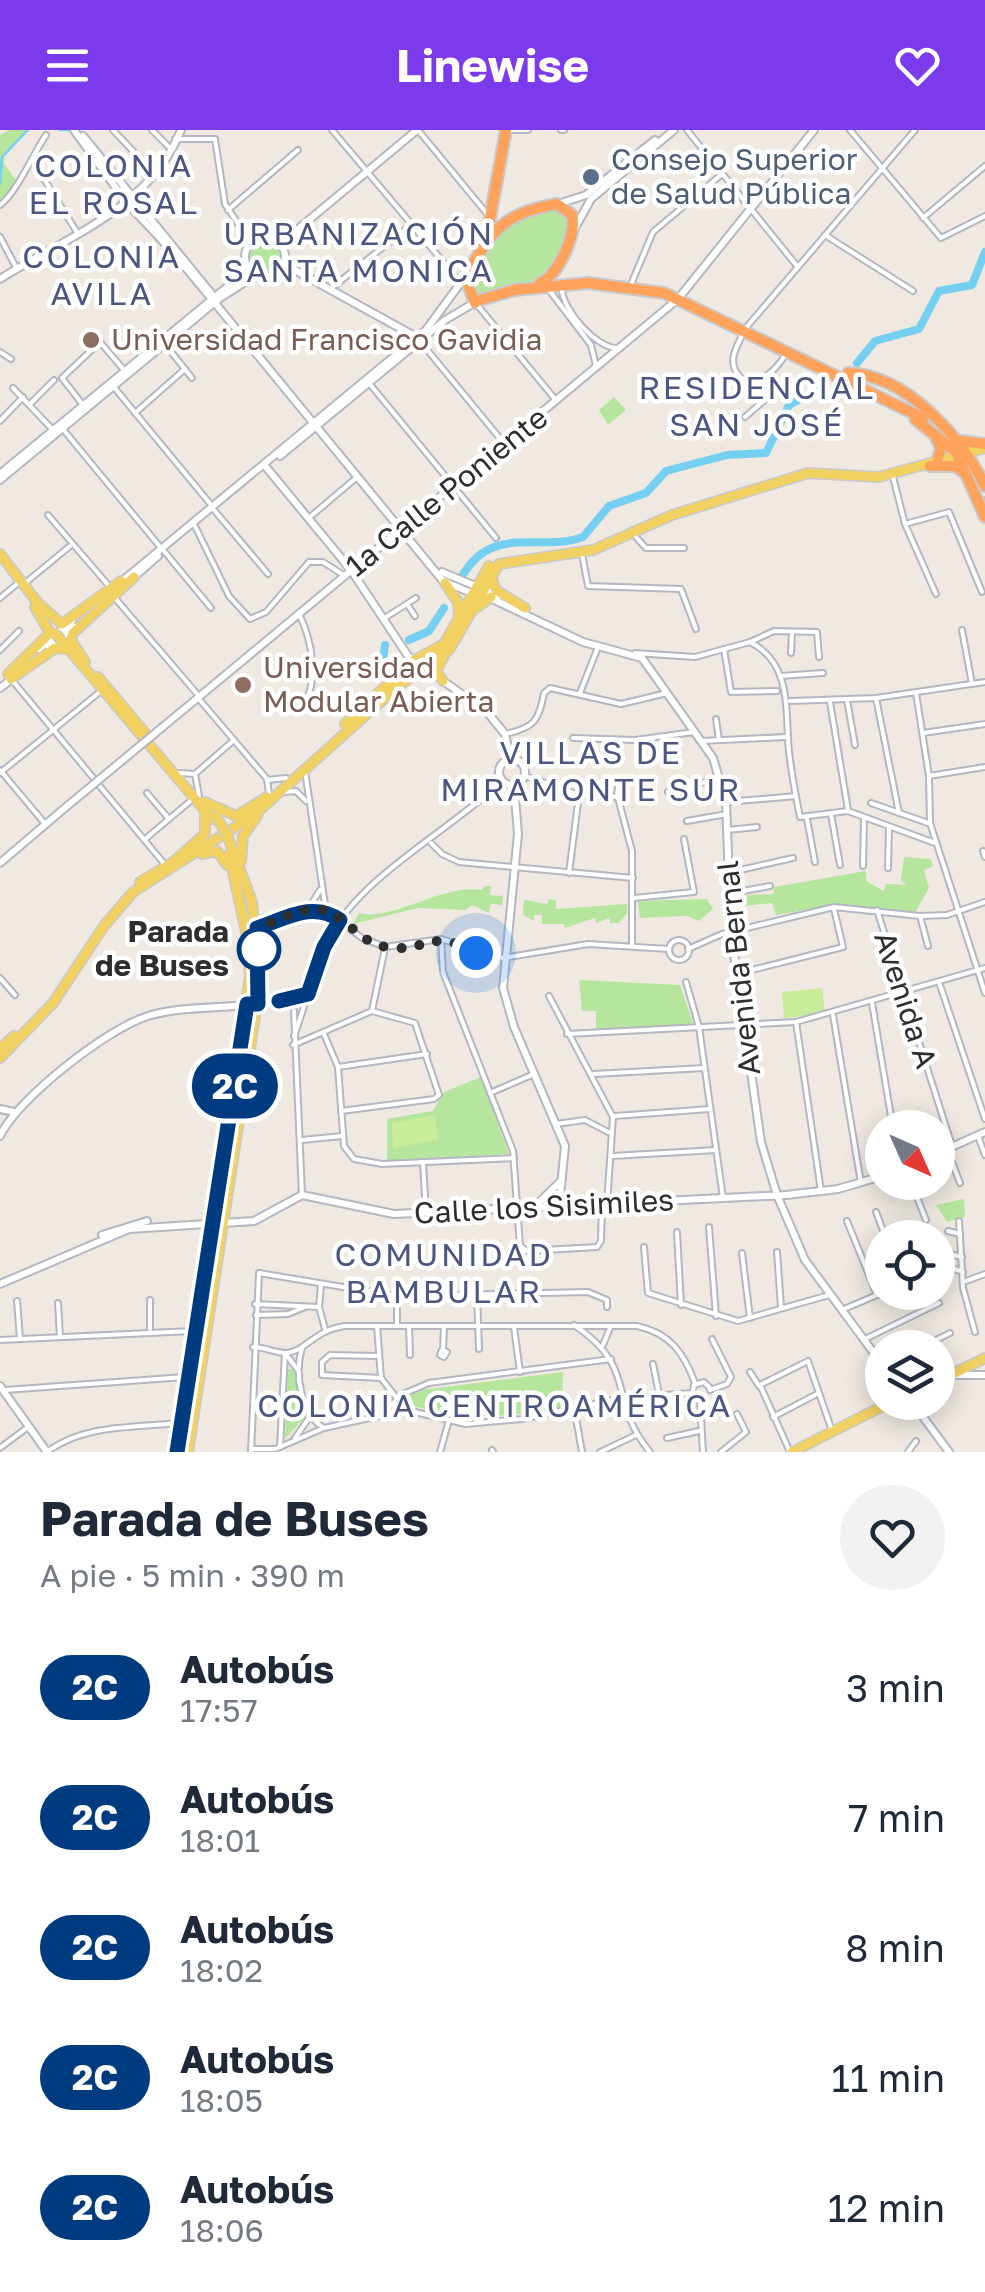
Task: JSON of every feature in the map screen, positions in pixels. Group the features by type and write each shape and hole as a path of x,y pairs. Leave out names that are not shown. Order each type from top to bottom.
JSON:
{"highway":[{"path":"484,245 509,130"},
{"path":"509,130 500,206 508,214 525,210 557,204 572,216 575,229 546,282 477,302 463,280 499,225 525,210"},
{"path":"553,272 556,280 632,282 680,296 924,416"},
{"path":"514,290 564,285 631,287 680,296"},
{"path":"746,328 846,375 962,453"},
{"path":"846,375 868,377 913,400 956,437 985,447 979,460 978,480 985,516"},
{"path":"929,429 941,442 934,462 955,466 978,480"},
{"path":"956,437 978,480"}],"main road":[{"path":"280,244 418,130"},
{"path":"557,204 586,195 671,130"},
{"path":"575,229 591,199 671,130"},
{"name":"1a Calle Poniente","path":"63,810 596,371 680,296 814,130"},
{"path":"79,134 129,200 403,528 458,602 463,620"},
{"path":"129,200 155,174 177,134"},
{"path":"0,277 129,200 160,170 177,134"},
{"path":"214,300 244,272 251,243 266,237 280,244"},
{"path":"280,244 284,264 419,339"},
{"path":"246,264 256,275"},
{"path":"0,477 214,300 247,276 274,275 284,264"},
{"path":"5,681 121,581 195,526 369,383 419,339 463,280"},
{"path":"85,662 72,634 163,550 419,339 477,302"},
{"path":"59,428 163,342"},
{"path":"316,424 445,576 474,590"},
{"path":"474,590 488,572 510,559 582,553 634,531 808,473 893,474 985,447"},
{"path":"443,682 436,671 474,590 506,555 586,547 675,510 813,468 876,472 934,462"},
{"path":"266,467 310,517 417,664 487,712 505,734 510,758 523,765 524,776 514,785"},
{"path":"0,554 60,635 201,802 236,816 274,795"},
{"path":"0,563 21,584"},
{"path":"488,572 496,590 525,608"},
{"path":"5,681 134,577"},
{"path":"37,605 62,624 109,586 121,581"},
{"path":"445,583 474,590"},
{"name":"Avenida Bernal","path":"474,590 598,647 634,653 650,665 701,741 720,778 726,802 731,932 761,1142 776,1195 804,1260 865,1343"},
{"name":"Avenida Bernal","path":"474,590 525,608 553,625"},
{"path":"177,1452 238,1068 253,1004 240,882 244,833 286,778 439,648 463,620 491,597"},
{"path":"5,681 50,634 37,605"},
{"path":"60,635 102,690 179,773 214,818 233,858 257,928 243,1098 188,1452"},
{"path":"5,681 55,648 69,650"},
{"path":"0,1048 50,1000 118,900 274,795 417,664 449,650"},
{"name":"1a Calle Poniente","path":"0,862 149,743 197,698"},
{"path":"510,758 499,767 502,781 514,785"},
{"path":"514,785 518,817 503,958 506,1004 566,1149 559,1206"},
{"path":"0,1058 53,1003 120,905 205,834 201,802"},
{"path":"168,868 214,850 224,857 240,882"},
{"path":"0,1110 12,1113 128,1024 156,1014 253,1004"},
{"path":"238,1068 238,1092 243,1098"},
{"path":"1,1131 23,1105"},
{"path":"955,1145 982,1134"},
{"path":"533,1208 563,1177"},
{"name":"Calle los Sisimiles","path":"302,1195 373,1213 426,1212 822,1192 865,1182"},
{"path":"0,1282 128,1224 254,1221 302,1195"},
{"path":"955,1373 982,1360 985,1373 955,1375"},
{"path":"4,1391 47,1452"},
{"path":"791,1452 865,1414"},
{"path":"925,1420 949,1452"}],"street":[{"path":"113,130 155,174"},
{"path":"152,130 170,148"},
{"path":"218,130 215,138 228,210 251,243"},
{"path":"332,130 463,280"},
{"path":"418,130 490,212"},
{"path":"509,130 528,130"},
{"path":"687,130 798,266"},
{"path":"850,130 943,238 985,216"},
{"path":"788,350 774,369 756,380 741,378 732,368 732,358 746,328 915,130"},
{"path":"177,134 215,138"},
{"path":"0,205 15,192 20,174 46,135"},
{"path":"228,210 298,150"},
{"path":"923,218 985,166"},
{"path":"632,282 653,232 722,174"},
{"path":"44,179 77,233"},
{"path":"329,290 411,225"},
{"path":"825,235 913,290"},
{"path":"0,237 16,268"},
{"path":"564,285 565,304 602,345 616,348 626,344"},
{"path":"545,287 591,345 596,371"},
{"path":"477,302 557,402"},
{"path":"419,339 506,445"},
{"path":"83,405 62,376 100,342 125,370"},
{"path":"163,342 192,378"},
{"path":"0,352 11,358"},
{"path":"135,413 185,369"},
{"path":"30,404 54,380"},
{"path":"745,417 768,397 756,380"},
{"path":"369,383 496,538"},
{"path":"112,385 268,574"},
{"path":"13,388 59,428 211,608"},
{"path":"0,422 23,397"},
{"path":"893,474 905,524 936,594"},
{"path":"310,517 358,476"},
{"path":"905,524 949,512 982,592"},
{"path":"48,515 109,586"},
{"path":"195,526 229,596 250,619 266,612 309,562 323,562 348,573"},
{"path":"634,531 640,546 684,548"},
{"path":"0,598 72,544"},
{"path":"582,553 588,586 681,588 696,629"},
{"path":"114,598 267,780 274,795 296,791 309,805"},
{"path":"383,619 416,598"},
{"path":"407,604 414,616"},
{"path":"284,710 302,707 308,697 312,648 298,614"},
{"path":"962,630 972,684"},
{"path":"0,650 19,631"},
{"path":"634,653 695,657 750,642 772,631 818,632 819,657"},
{"path":"791,653 792,632"},
{"path":"750,642 767,652 790,701 788,737 796,796 815,862"},
{"path":"580,693 598,647"},
{"path":"724,650 731,692 777,691"},
{"path":"650,665 658,655"},
{"path":"0,664 5,681 52,730 168,868"},
{"path":"780,676 822,673"},
{"path":"790,701 876,698 985,682"},
{"path":"505,734 528,729 538,721 546,689 621,704 667,693"},
{"path":"46,824 1,771 102,690"},
{"path":"916,693 929,776 930,823 985,993"},
{"path":"876,698 899,814"},
{"path":"847,700 855,745"},
{"path":"830,702 848,811"},
{"path":"716,719 718,740"},
{"path":"923,733 985,724"},
{"path":"573,738 609,742 694,732"},
{"path":"701,741 788,737"},
{"path":"179,773 195,774 234,740"},
{"path":"305,767 326,911"},
{"path":"929,776 985,767"},
{"path":"144,840 169,819 201,802 195,774"},
{"path":"524,776 579,795 618,797"},
{"path":"267,780 286,778"},
{"path":"668,792 720,778"},
{"path":"294,1036 324,947 340,920 386,872 464,818 502,781"},
{"path":"618,782 618,797 630,840 632,946"},
{"path":"147,793 169,819"},
{"path":"570,873 579,795"},
{"path":"726,802 796,796"},
{"path":"871,803 930,823"},
{"path":"805,819 848,811 935,843"},
{"path":"687,820 726,814"},
{"path":"832,814 840,866"},
{"path":"863,866 864,818"},
{"path":"727,830 757,827"},
{"path":"888,868 889,827"},
{"path":"633,898 694,892 684,839"},
{"path":"430,841 442,854 459,862 633,878"},
{"path":"726,873 793,858"},
{"path":"306,911 321,886"},
{"path":"728,894 770,886"},
{"path":"688,948 731,932 834,906 920,916 957,912 985,902"},
{"path":"736,974 839,949 844,942 834,906"},
{"name":"Avenida A","path":"877,910 938,1110"},
{"path":"257,928 306,911 326,911 367,941 386,947 440,938 503,958 588,944 669,949 680,940 688,948"},
{"path":"920,916 928,946"},
{"path":"440,938 443,972 514,1158 518,1243 527,1251 597,1246 602,1241 612,1156 614,1117 549,996"},
{"path":"372,1011 386,947"},
{"path":"669,949 678,960 686,957 688,948"},
{"path":"567,1034 796,1022 833,1015 985,968"},
{"path":"0,978 15,996"},
{"path":"686,982 699,1027 723,1198"},
{"path":"940,982 985,1118"},
{"path":"253,1004 297,1000 308,994"},
{"path":"297,1000 304,1009"},
{"path":"297,1000 294,1045 302,1195"},
{"path":"279,1001 294,1011 304,1009"},
{"path":"872,1003 890,1110"},
{"path":"294,1045 372,1011 414,1022 428,1054 438,1096 341,1111"},
{"path":"833,1015 861,1183"},
{"path":"796,1022 822,1192"},
{"path":"324,1034 338,1067 346,1152 358,1161 514,1158"},
{"path":"338,1067 428,1054"},
{"path":"592,1074 704,1068"},
{"path":"490,1092 534,1074"},
{"path":"614,1117 710,1109"},
{"path":"556,1124 585,1120 612,1134"},
{"path":"982,1134 985,1155"},
{"path":"300,1140 342,1136"},
{"path":"612,1156 716,1150"},
{"path":"423,1162 426,1212"},
{"name":"Avenida A","path":"955,1165 960,1183"},
{"path":"919,1200 926,1220"},
{"path":"876,1212 879,1220"},
{"path":"847,1221 865,1265"},
{"path":"959,1221 963,1272 975,1332"},
{"path":"710,1226 716,1316"},
{"path":"677,1232 681,1305"},
{"path":"955,1233 960,1234"},
{"path":"644,1247 647,1292 716,1316 750,1320 781,1307 829,1296"},
{"path":"776,1252 781,1307"},
{"path":"742,1253 750,1320"},
{"path":"955,1255 962,1256"},
{"path":"955,1269 963,1272"},
{"path":"607,1308 607,1300 588,1292 396,1296 259,1273 251,1451 277,1449 324,1428 406,1410 466,1424 504,1422 659,1394 692,1393 700,1400"},
{"path":"966,1281 985,1274"},
{"path":"321,1285 319,1307 325,1329"},
{"path":"477,1294 480,1349"},
{"path":"396,1296 397,1326"},
{"path":"150,1300 150,1330"},
{"path":"841,1311 865,1300"},
{"path":"17,1301 20,1339"},
{"path":"58,1303 60,1337"},
{"path":"255,1304 319,1307"},
{"path":"255,1315 288,1314 305,1307"},
{"path":"863,1340 925,1310"},
{"path":"572,1324 603,1345 612,1359 636,1435 650,1452"},
{"path":"376,1326 381,1378 406,1410"},
{"path":"253,1346 285,1353 302,1348 325,1329 376,1326 637,1326 664,1336 682,1355 695,1384 692,1393"},
{"path":"409,1326 410,1355"},
{"path":"443,1350 444,1326"},
{"path":"514,1326 520,1372"},
{"path":"603,1345 612,1326"},
{"path":"0,1340 150,1330 197,1331"},
{"path":"700,1400 731,1379 712,1340"},
{"path":"302,1348 299,1372 309,1418 324,1428"},
{"path":"285,1353 299,1372"},
{"path":"277,1449 285,1353"},
{"path":"378,1356 330,1355 322,1362 322,1375 381,1378"},
{"path":"376,1418 398,1398 429,1383 612,1359"},
{"path":"759,1386 809,1362 832,1429"},
{"path":"654,1364 659,1394"},
{"path":"750,1372 791,1452"},
{"path":"0,1402 4,1391 190,1377"},
{"path":"695,1384 706,1383 710,1390"},
{"path":"773,1417 820,1393"},
{"path":"700,1400 703,1452"},
{"path":"574,1407 582,1452"},
{"path":"721,1452 745,1432 737,1414"},
{"path":"294,1440 309,1418"},
{"path":"440,1452 448,1420"},
{"path":"47,1452 86,1432 182,1423"},
{"path":"0,1448 29,1427"},
{"path":"666,1438 699,1431"},
{"path":"600,1452 636,1435"},
{"path":"908,1452 916,1441"},
{"path":"614,1446 618,1452"}],"green space":[{"path":"9,130 28,130 4,153 4,164 16,180 0,202 0,135"},
{"path":"558,207 568,215 568,228 545,271 528,283 477,296 469,280 507,220"},
{"path":"265,242 275,247 280,257 275,267 265,272 255,267 250,257 255,247"},
{"path":"614,397 626,410 608,425 599,410"},
{"path":"904,857 931,859 933,866 924,870 929,888 915,913 839,904 776,915 772,903 735,907 747,900 747,895 773,894 774,887 866,871 866,881 884,891 886,884 906,885 901,880"},
{"path":"491,886 490,895 503,896 502,905 491,904 489,913 472,905 465,910 418,908 353,924 359,913 387,912 450,892 482,890"},
{"path":"549,899 556,900 556,909 627,904 627,913 619,923 610,923 609,918 596,923 595,918 565,928 564,924 542,924 542,915 534,915 534,921 523,915 524,900 547,904"},
{"path":"707,899 713,909 699,921 687,916 640,918 638,901"},
{"path":"579,980 680,985 694,1026 596,1031 596,1011 582,1011"},
{"path":"822,988 825,1014 784,1018 782,992"},
{"path":"481,1077 509,1154 387,1161 387,1119 433,1111 444,1092"},
{"path":"435,1115 438,1140 393,1148 392,1123"},
{"path":"964,1199 965,1217 946,1220 936,1205"},
{"path":"288,1369 295,1369 305,1417 285,1439"},
{"path":"563,1372 562,1407 541,1411 486,1416 450,1414 410,1405 408,1396 421,1390"}],"waterway":[{"path":"0,184 2,157 28,130"},
{"path":"60,130 74,130"},
{"path":"857,363 875,341 919,329 939,291 972,285 985,252"},
{"path":"461,578 487,550 518,542 583,537 609,506 646,493 666,471 727,455 766,453 789,405 824,386"},
{"path":"409,640 429,631 444,608"},
{"path":"357,666 370,676 381,672 385,645"}],"tunnel":[{"path":"923,418 948,440"},
{"path":"962,457 985,503"}],"bus line":[{"name":"2C","path":"177,1452 247,1004 258,1004 257,928 311,909 326,911 340,920 324,947 308,994 298,1000 279,1001"}],"place":[{"name":"Consejo Superior de Salud Pública","path":"591,177"},
{"name":"Universidad Francisco Gavidia","path":"91,340"},
{"name":"Universidad Modular Abierta","path":"243,685"},
{"name":"Parada de Buses","path":"259,949"}],"district":[{"name":"COLONIA EL ROSAL","path":"114,184"},
{"name":"URBANIZACIÓN SANTA MONICA","path":"359,252"},
{"name":"COLONIA AVILA","path":"102,276"},
{"name":"RESIDENCIAL SAN JOSÉ","path":"757,406"},
{"name":"VILLAS DE MIRAMONTE SUR","path":"591,772"},
{"name":"COMUNIDAD BAMBULAR","path":"444,1274"},
{"name":"COLONIA CENTROAMÉRICA","path":"495,1406"}],"route":[{"path":"259,949 257,928 315,909 326,911 372,944 407,946 440,938 476,953"}]}
